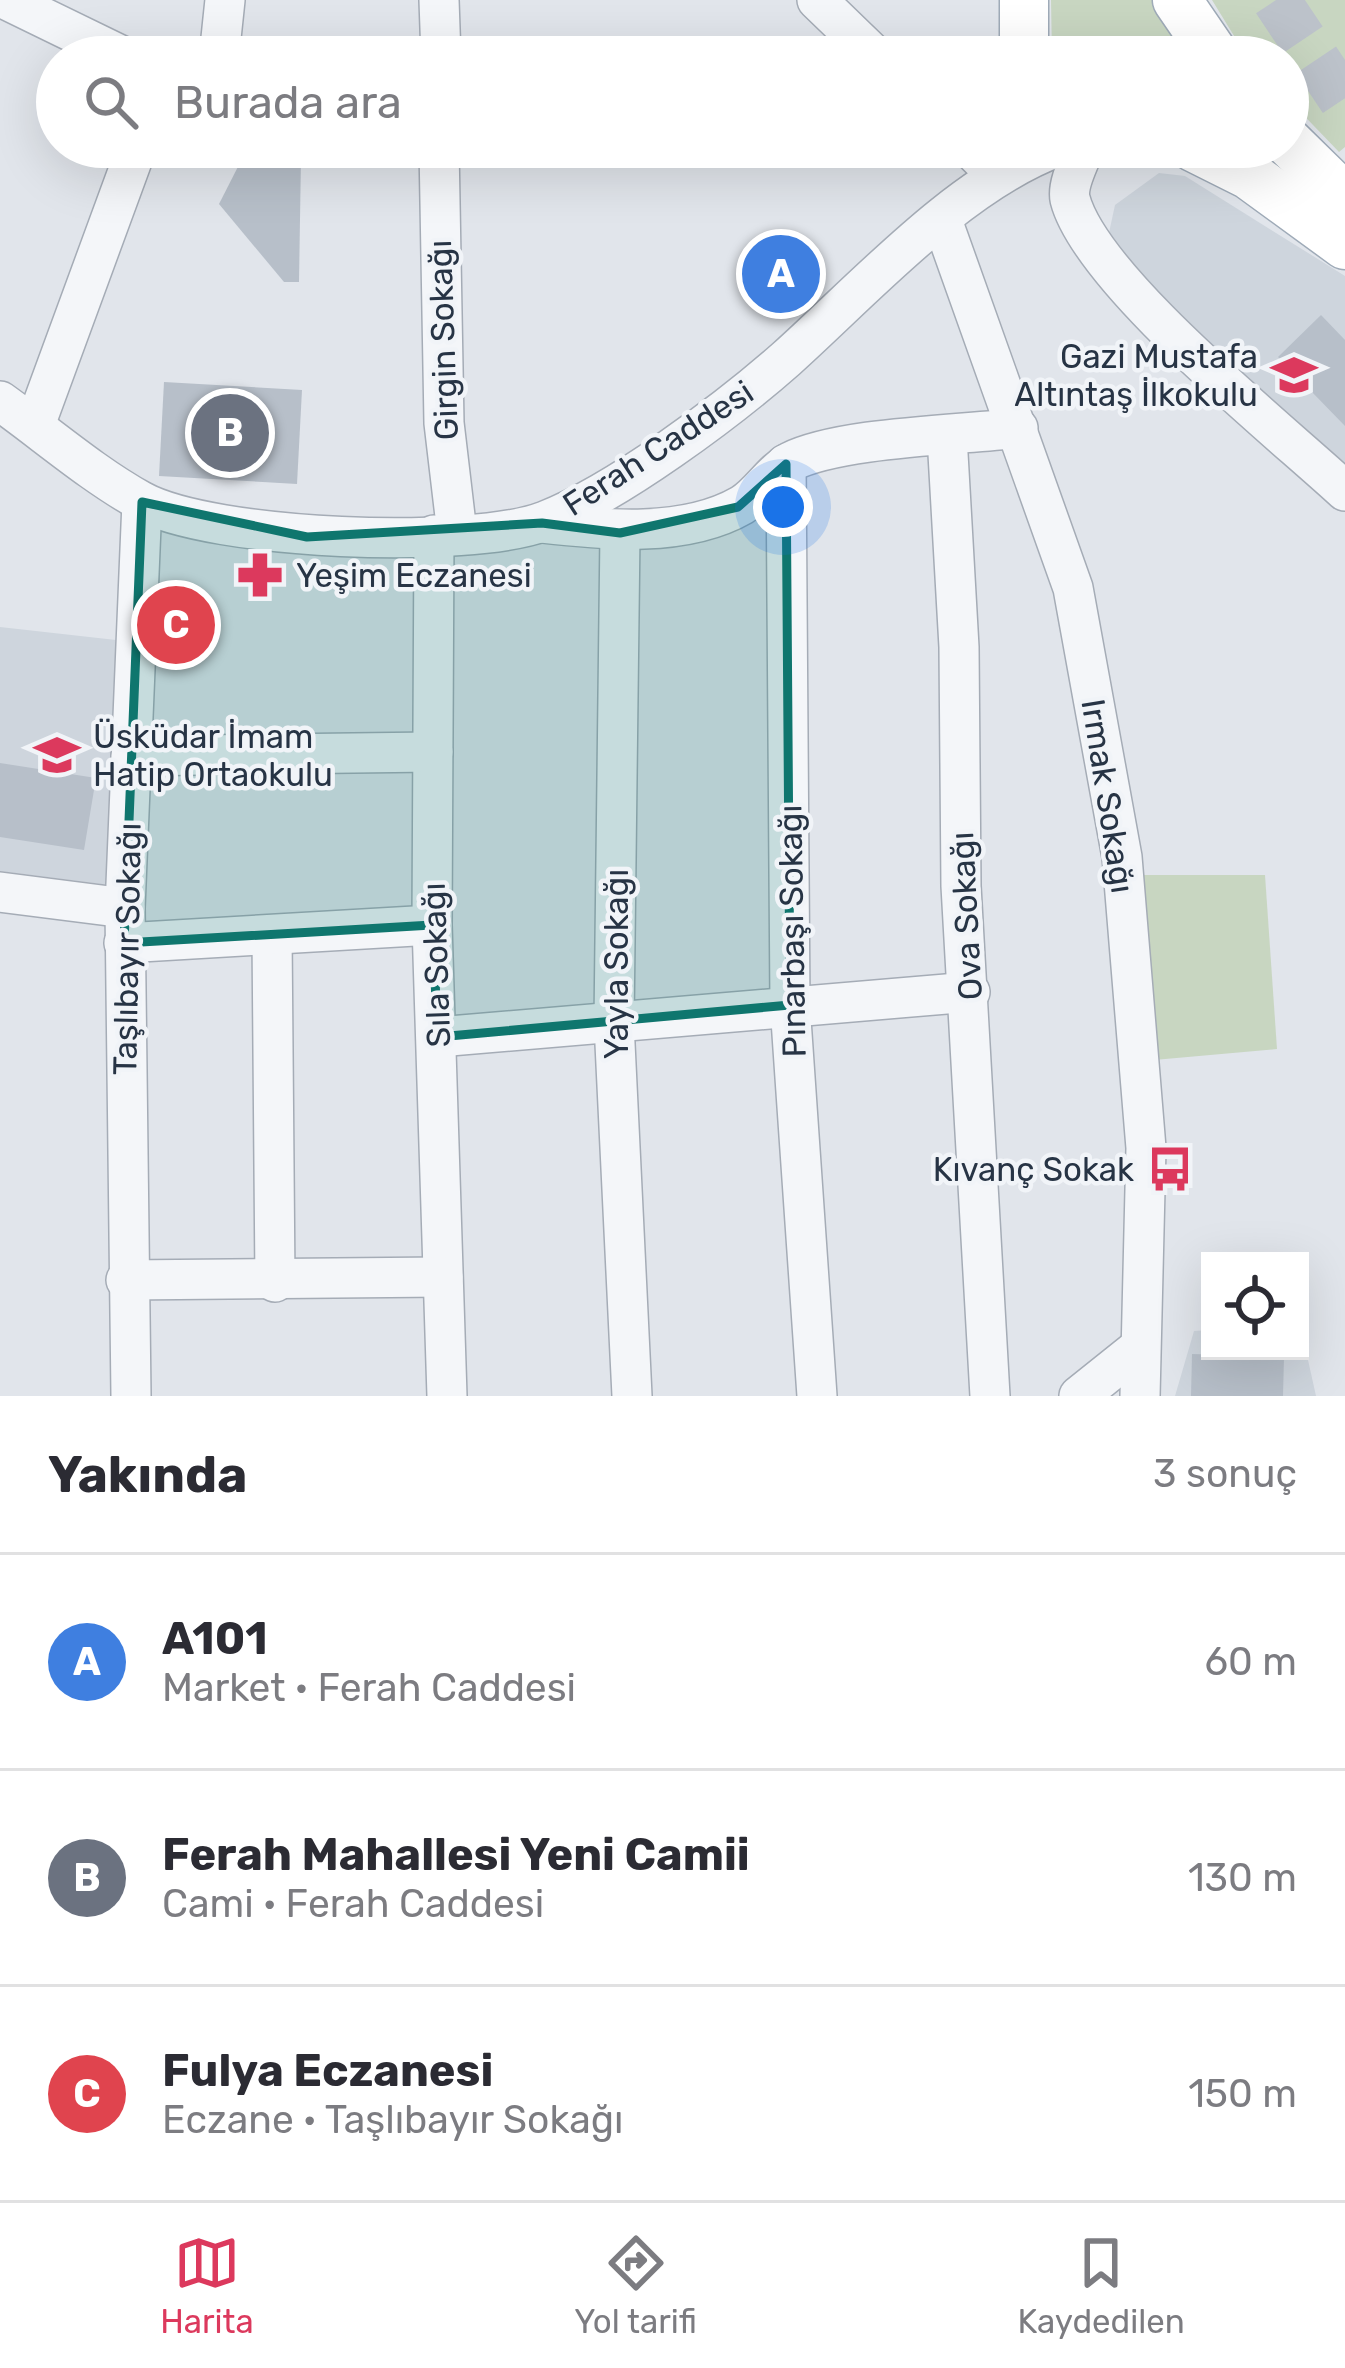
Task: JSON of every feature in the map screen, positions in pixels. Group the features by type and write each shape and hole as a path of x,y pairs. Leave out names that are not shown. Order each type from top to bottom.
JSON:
{"main road":[{"path":"1024,0 1024,36"},
{"path":"1178,0 1202,36"},
{"path":"1309,163 1345,198"},
{"path":"1235,168 1345,245"}],"street":[{"path":"7,0 81,36"},
{"path":"221,36 225,0"},
{"path":"439,0 440,36"},
{"path":"817,0 854,36"},
{"path":"35,425 129,168"},
{"name":"Girgin Sokağı","path":"440,168 445,534"},
{"path":"942,220 971,168"},
{"name":"Ferah Caddesi","path":"0,400 142,502 211,524 307,537 445,534 542,523 616,483 767,376 942,220 1015,168"},
{"path":"1077,168 1068,193 1079,223 1112,274 1345,491"},
{"name":"Irmak Sokağı","path":"942,220 1073,588 1122,857 1146,1148 1140,1396"},
{"path":"542,523 620,532 738,507 786,464 839,449 1018,428"},
{"name":"Ova Sokağı","path":"947,436 990,1396"},
{"name":"Pınarbaşı Sokağı","path":"786,464 790,1005 817,1396"},
{"name":"Taşlıbayır Sokağı","path":"131,1396 124,925 142,502"},
{"name":"Yayla Sokağı","path":"620,532 614,1023 632,1396"},
{"name":"Sıla Sokağı","path":"445,534 434,752 433,925 447,1396"},
{"path":"131,756 434,752"},
{"path":"0,892 124,925 272,935 433,925"},
{"path":"272,935 275,1282"},
{"path":"438,1037 970,992"},
{"path":"126,1280 443,1277"},
{"path":"1078,1396 1139,1348"}],"highlighted area":[{"path":"786,464 790,1005 438,1037 432,925 124,943 142,502 307,537 542,523 620,533 738,507"}],"shaded area":[{"name":"Gazi Mustafa Altıntaş İlkokulu","path":"1159,173 1185,176 1345,276 1345,474 1107,242 1115,205"},
{"name":"Üsküdar İmam Hatip Ortaokulu","path":"0,627 116,640 109,885 0,871"},
{"path":"1194,1331 1201,1331 1201,1360 1308,1360 1316,1396 1175,1396"}],"green space":[{"path":"1051,0 1156,0 1181,36 1052,36"},
{"path":"1212,0 1345,0 1345,147 1339,152 1309,121 1309,36 1234,36"},
{"path":"1138,875 1265,875 1277,1049 1154,1060"}],"building":[{"path":"237,168 301,168 299,282 284,282 219,204"},
{"path":"1321,315 1345,340 1345,426 1278,357"},
{"path":"164,382 302,390 297,484 159,476"},
{"path":"0,763 96,778 84,850 0,837"},
{"path":"1192,1354 1201,1354 1201,1360 1284,1360 1283,1396 1191,1396"}],"tunnel":[{"path":"1276,0 1300,36"},
{"path":"1309,49 1345,103"}],"place":[{"name":"A101","path":"781,274"},
{"name":"Gazi Mustafa Altıntaş İlkokulu","path":"1294,375"},
{"name":"Ferah Mahallesi Yeni Camii","path":"230,433"},
{"name":"Yeşim Eczanesi","path":"260,575"},
{"name":"Fulya Eczanesi","path":"176,625"},
{"name":"Üsküdar İmam Hatip Ortaokulu","path":"57,755"},
{"name":"Kıvanç Sokak","path":"1170,1169"}]}
